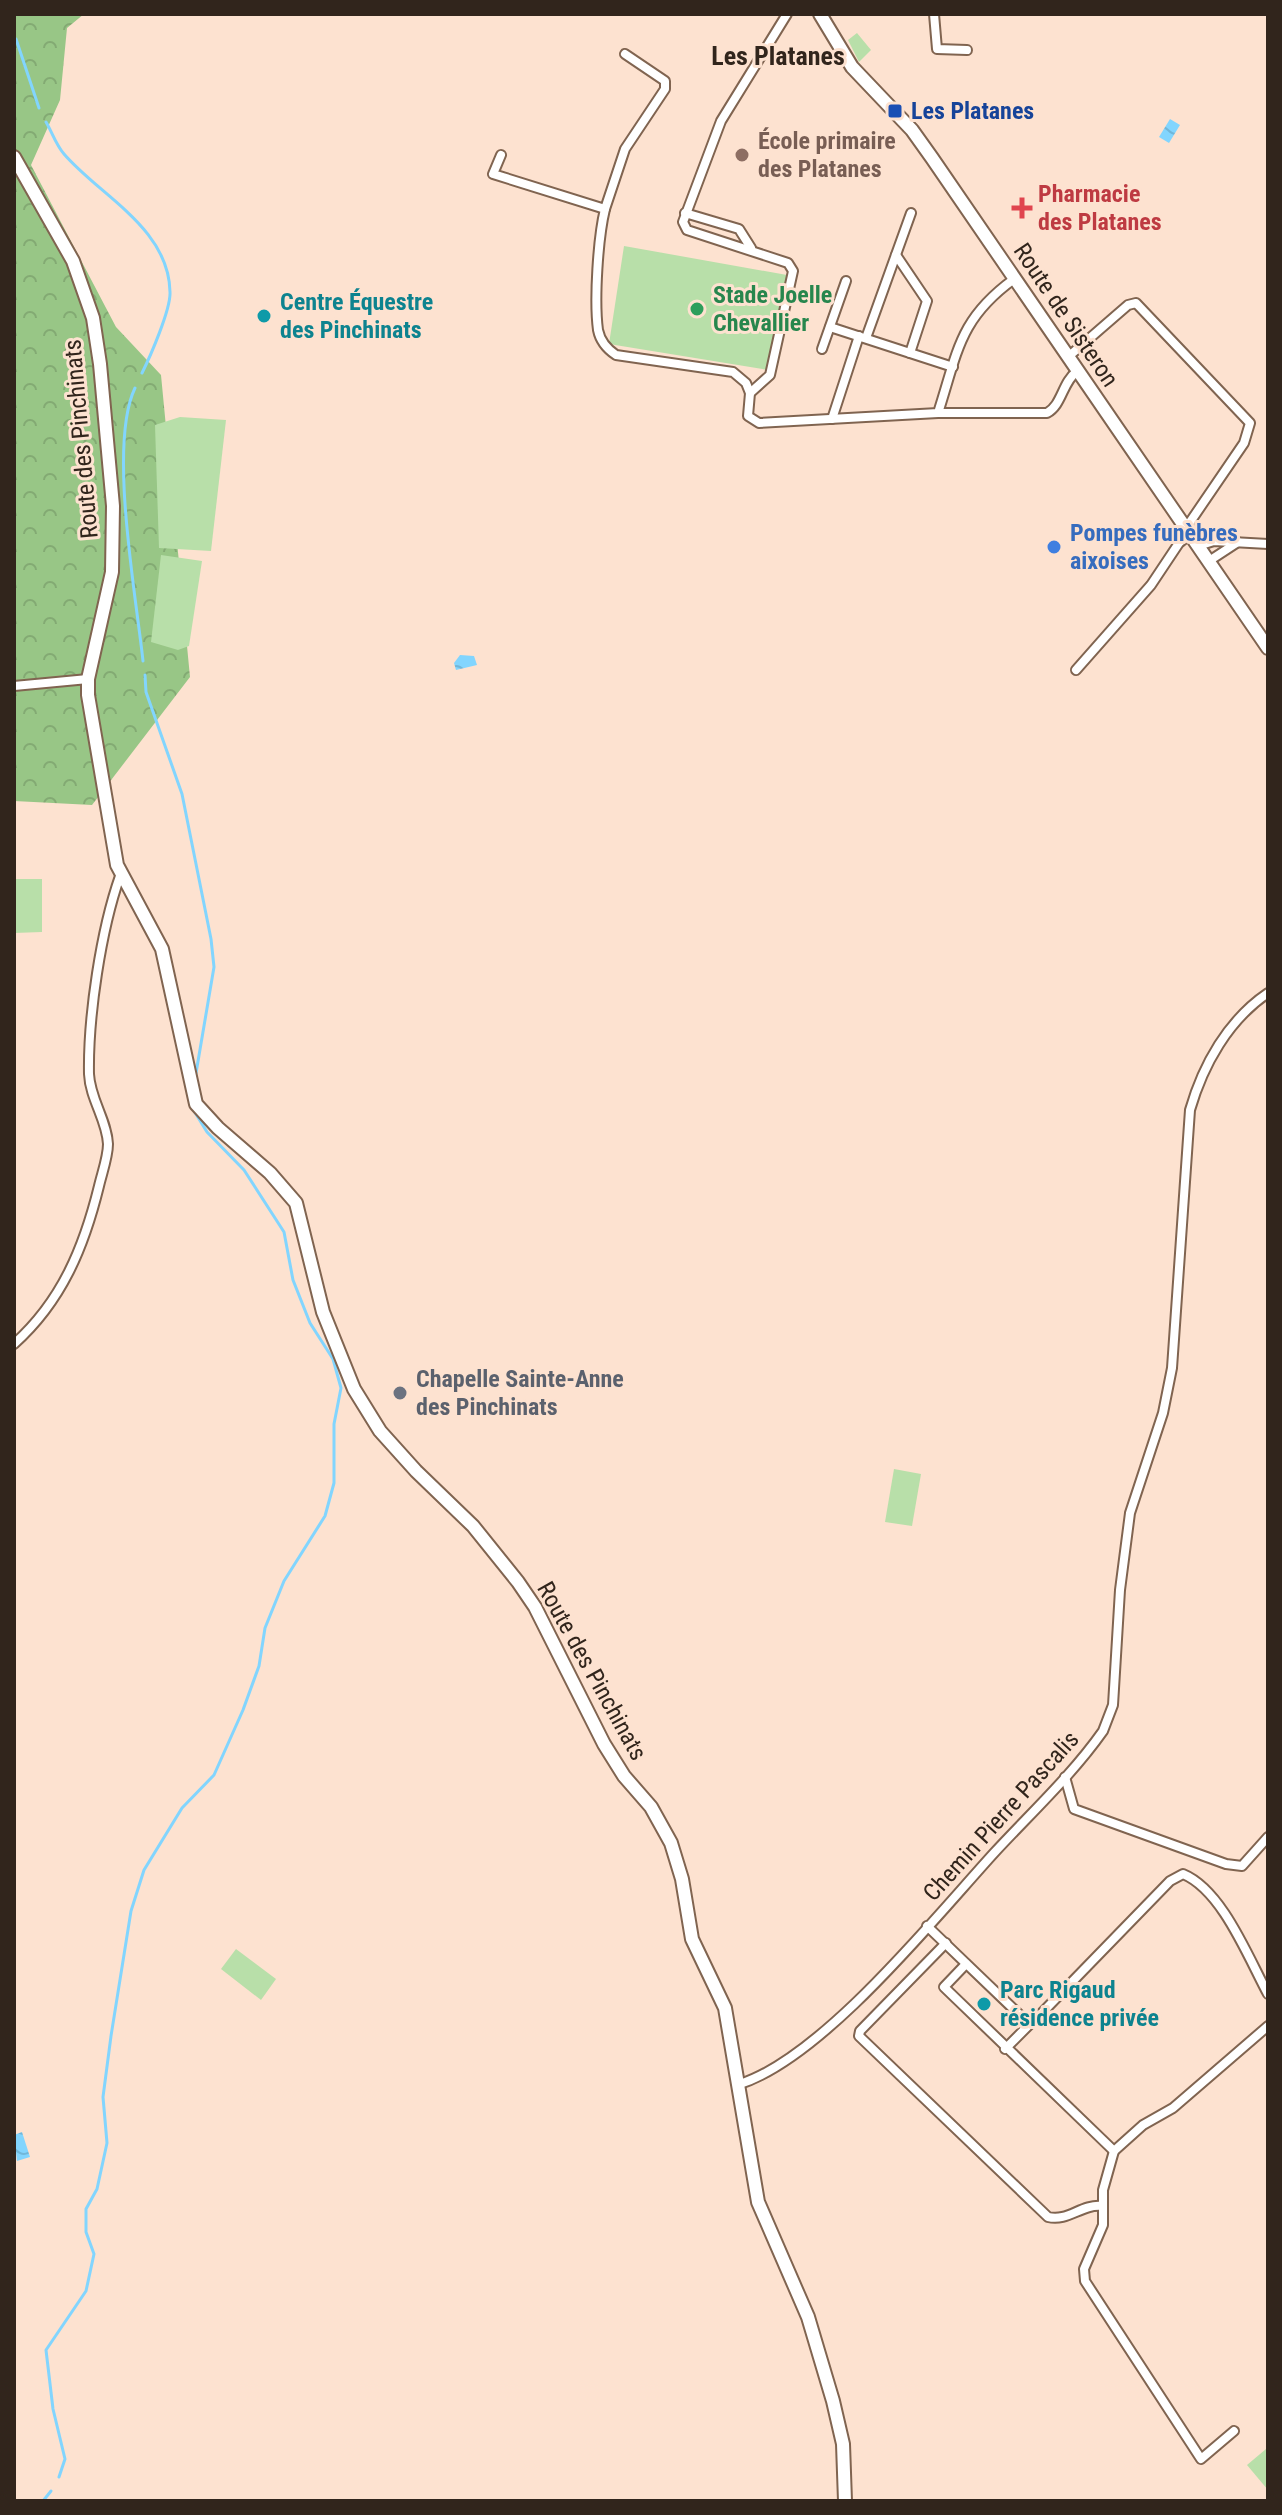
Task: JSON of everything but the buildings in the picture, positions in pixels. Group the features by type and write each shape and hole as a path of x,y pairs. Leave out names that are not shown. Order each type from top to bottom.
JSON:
{"street":[{"path":"750,393 770,375 793,271 788,263 685,229 685,213 721,121 787,14"},
{"name":"Route de Sisteron","path":"820,14 837,39 843,56 912,130 1268,648"},
{"path":"934,14 937,49 967,50"},
{"path":"625,54 665,81 665,89 625,149 600,228 598,332 607,348 616,355 733,372 746,383 750,393 748,416 759,423 938,413 1047,413 1056,407 1063,386 1077,371"},
{"path":"501,155 493,174 605,209"},
{"name":"Route des Pinchinats","path":"14,157 73,261 93,318 113,506 112,572 88,679 106,809 120,876 162,949 194,1098 218,1128 270,1173 296,1203 323,1312 354,1389 380,1431 473,1526 518,1582 535,1607 604,1744 665,1831 682,1879 692,1939 725,2008 758,2202 808,2317 833,2401 843,2444 845,2501"},
{"path":"685,213 739,229 754,251"},
{"path":"832,419 911,213"},
{"path":"896,255 927,301 910,353"},
{"path":"938,413 967,326 977,310 1014,279"},
{"path":"822,349 846,281"},
{"path":"1068,357 1128,305 1136,303 1250,423 1244,443 1151,585 1076,670"},
{"path":"830,327 953,367"},
{"path":"1198,546 1214,541 1268,544"},
{"path":"1209,561 1239,542"},
{"path":"14,686 88,679"},
{"path":"14,1344 44,1313 76,1260 88,1231 102,1173 108,1144 91,1095 90,1047 108,914 120,876"},
{"name":"Chemin Pierre Pascalis","path":"740,2084 763,2077 801,2051 927,1926 1065,1777 1103,1731 1113,1705 1120,1590 1130,1513 1163,1413 1172,1368 1190,1110 1198,1081 1221,1042 1235,1022 1268,993"},
{"path":"1065,1777 1074,1809 1226,1864 1242,1866 1268,1837"},
{"path":"1005,2049 1170,1881 1183,1874 1197,1880 1214,1897 1268,1994"},
{"path":"927,1926 1026,2021 1035,2020"},
{"path":"946,1943 860,2031 859,2036 1048,2217 1064,2218 1083,2207 1102,2206"},
{"path":"966,1964 944,1987 1114,2151"},
{"path":"1234,2431 1201,2459 1145,2370 1092,2298 1084,2269 1100,2235 1102,2206 1114,2151 1143,2125 1173,2108 1268,2026"}],"green space":[{"path":"14,14 84,14 67,28 60,100 31,165 116,327 161,375 190,677 92,805 14,801"},
{"path":"857,33 871,50 859,62 848,40"},
{"name":"Stade Joelle Chevallier","path":"624,246 787,275 768,370 609,344"},
{"path":"180,417 226,420 211,551 159,548 155,425"},
{"path":"161,555 202,561 189,646 178,650 151,642"},
{"path":"14,879 42,879 42,932 14,933"},
{"path":"894,1469 921,1474 912,1526 885,1522"},
{"path":"236,1949 276,1979 261,2000 221,1969"},
{"path":"1266,2449 1268,2452 1268,2490 1247,2465"}],"water":[{"path":"1170,119 1180,125 1169,143 1159,137"},
{"path":"460,655 474,656 477,665 456,670 454,663"},
{"path":"22,2132 30,2157 17,2161 14,2135"}],"waterway":[{"path":"16,39 39,108"},
{"path":"46,122 64,154 146,231 167,269 170,292 167,310 142,373"},
{"path":"135,388 127,413 124,482 143,661"},
{"path":"145,675 146,692 182,794 211,939 214,967 195,1079"},
{"path":"59,2477 65,2459 53,2409 46,2350 86,2291 94,2254 86,2232 86,2209 97,2189 107,2143 103,2097 131,1911 144,1870 182,1808 214,1775 259,1666 265,1628 284,1581 325,1516 334,1483 334,1424 341,1388 333,1359 310,1323 293,1280 284,1232 244,1170 207,1132 191,1106"},
{"path":"43,2501 51,2491"}],"place":[{"name":"Les Platanes","path":"895,111"},
{"name":"École primaire des Platanes","path":"742,155"},
{"name":"Pharmacie des Platanes","path":"1022,208"},
{"name":"Stade Joelle Chevallier","path":"697,309"},
{"name":"Centre Équestre des Pinchinats","path":"264,316"},
{"name":"Pompes funèbres aixoises","path":"1054,547"},
{"name":"Chapelle Sainte-Anne des Pinchinats","path":"400,1393"},
{"name":"Parc Rigaud résidence privée","path":"984,2004"}],"district":[{"name":"Les Platanes","path":"778,56"}]}
